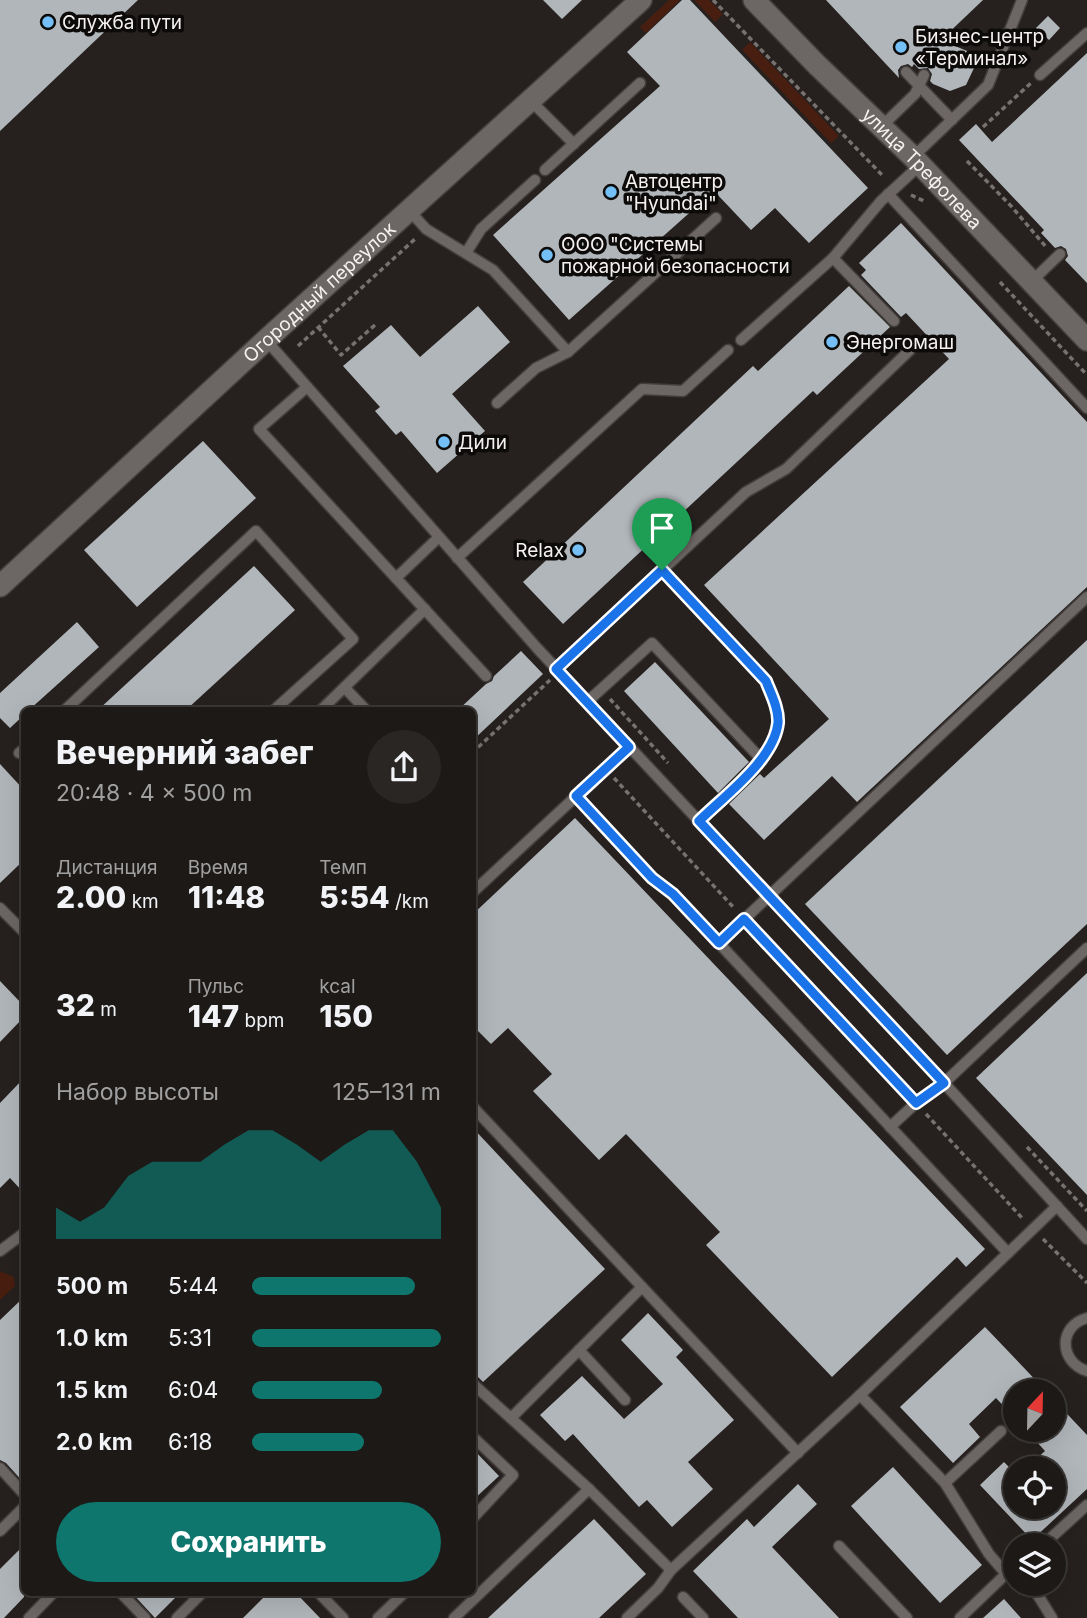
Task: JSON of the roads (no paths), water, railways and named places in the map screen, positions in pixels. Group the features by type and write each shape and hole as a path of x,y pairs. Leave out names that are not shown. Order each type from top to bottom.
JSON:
{"street":[{"name":"Огородный переулок","path":"0,586 640,0"},
{"name":"улица Трефолева","path":"754,0 916,161 1087,340"}],"lane":[{"path":"741,340 834,258 952,120 988,85 1022,0"},
{"path":"1040,75 1087,33"},
{"path":"906,72 922,80 952,120"},
{"path":"881,127 915,94 922,80"},
{"path":"545,170 639,83"},
{"path":"530,100 574,144"},
{"path":"466,253 481,229 535,180"},
{"path":"888,194 1087,408"},
{"path":"409,210 426,229 493,270 568,352"},
{"path":"497,403 536,368 568,352 716,218"},
{"path":"1032,281 1058,256"},
{"path":"834,258 894,321"},
{"path":"266,340 557,670 1087,1239"},
{"path":"457,558 642,389 683,391 728,350"},
{"path":"557,670 746,492 786,468 910,350"},
{"path":"307,387 260,429 486,676"},
{"path":"68,707 256,530 353,639 277,707"},
{"path":"396,578 439,537"},
{"path":"662,570 766,681 775,702 778,721 774,741 762,760 699,821"},
{"path":"719,943 1087,597"},
{"path":"324,707 425,609"},
{"path":"587,702 652,643 762,760"},
{"path":"345,688 363,707"},
{"path":"476,889 629,747"},
{"path":"576,796 652,878 673,894 1008,1253"},
{"path":"0,908 21,929"},
{"path":"890,1127 916,1103 944,1083 1087,948"},
{"path":"476,1110 798,1453"},
{"path":"627,1618 658,1588 671,1570 860,1395 1057,1206"},
{"path":"0,1251 21,1235"},
{"path":"511,1418 642,1287"},
{"path":"1087,1318 1070,1329 1065,1345 1070,1361 1087,1371"},
{"path":"579,1350 625,1399"},
{"path":"476,1387 589,1489 671,1570"},
{"path":"860,1395 945,1483 989,1554 1003,1565"},
{"path":"945,1483 1001,1431"},
{"path":"476,1440 513,1475 476,1515"},
{"path":"0,1468 21,1491"},
{"path":"454,1618 589,1489"},
{"path":"1057,1533 1087,1505"},
{"path":"0,1531 21,1510"},
{"path":"839,1546 907,1618"},
{"path":"960,1618 1003,1579"},
{"path":"29,1618 50,1596"},
{"path":"124,1596 145,1618"},
{"path":"177,1618 199,1596"},
{"path":"322,1596 342,1618"},
{"path":"379,1618 401,1596"},
{"path":"1038,1596 1052,1618"},
{"path":"683,1597 703,1618"}],"place":[{"name":"Служба пути","path":"48,22"},
{"name":"Бизнес-центр «Терминал»","path":"901,47"},
{"name":"Автоцентр \"Hyundai\"","path":"611,192"},
{"name":"ООО \"Системы пожарной безопасности","path":"547,255"},
{"name":"Энергомаш","path":"832,342"},
{"name":"Дили","path":"444,442"},
{"name":"Relax","path":"578,550"}]}
